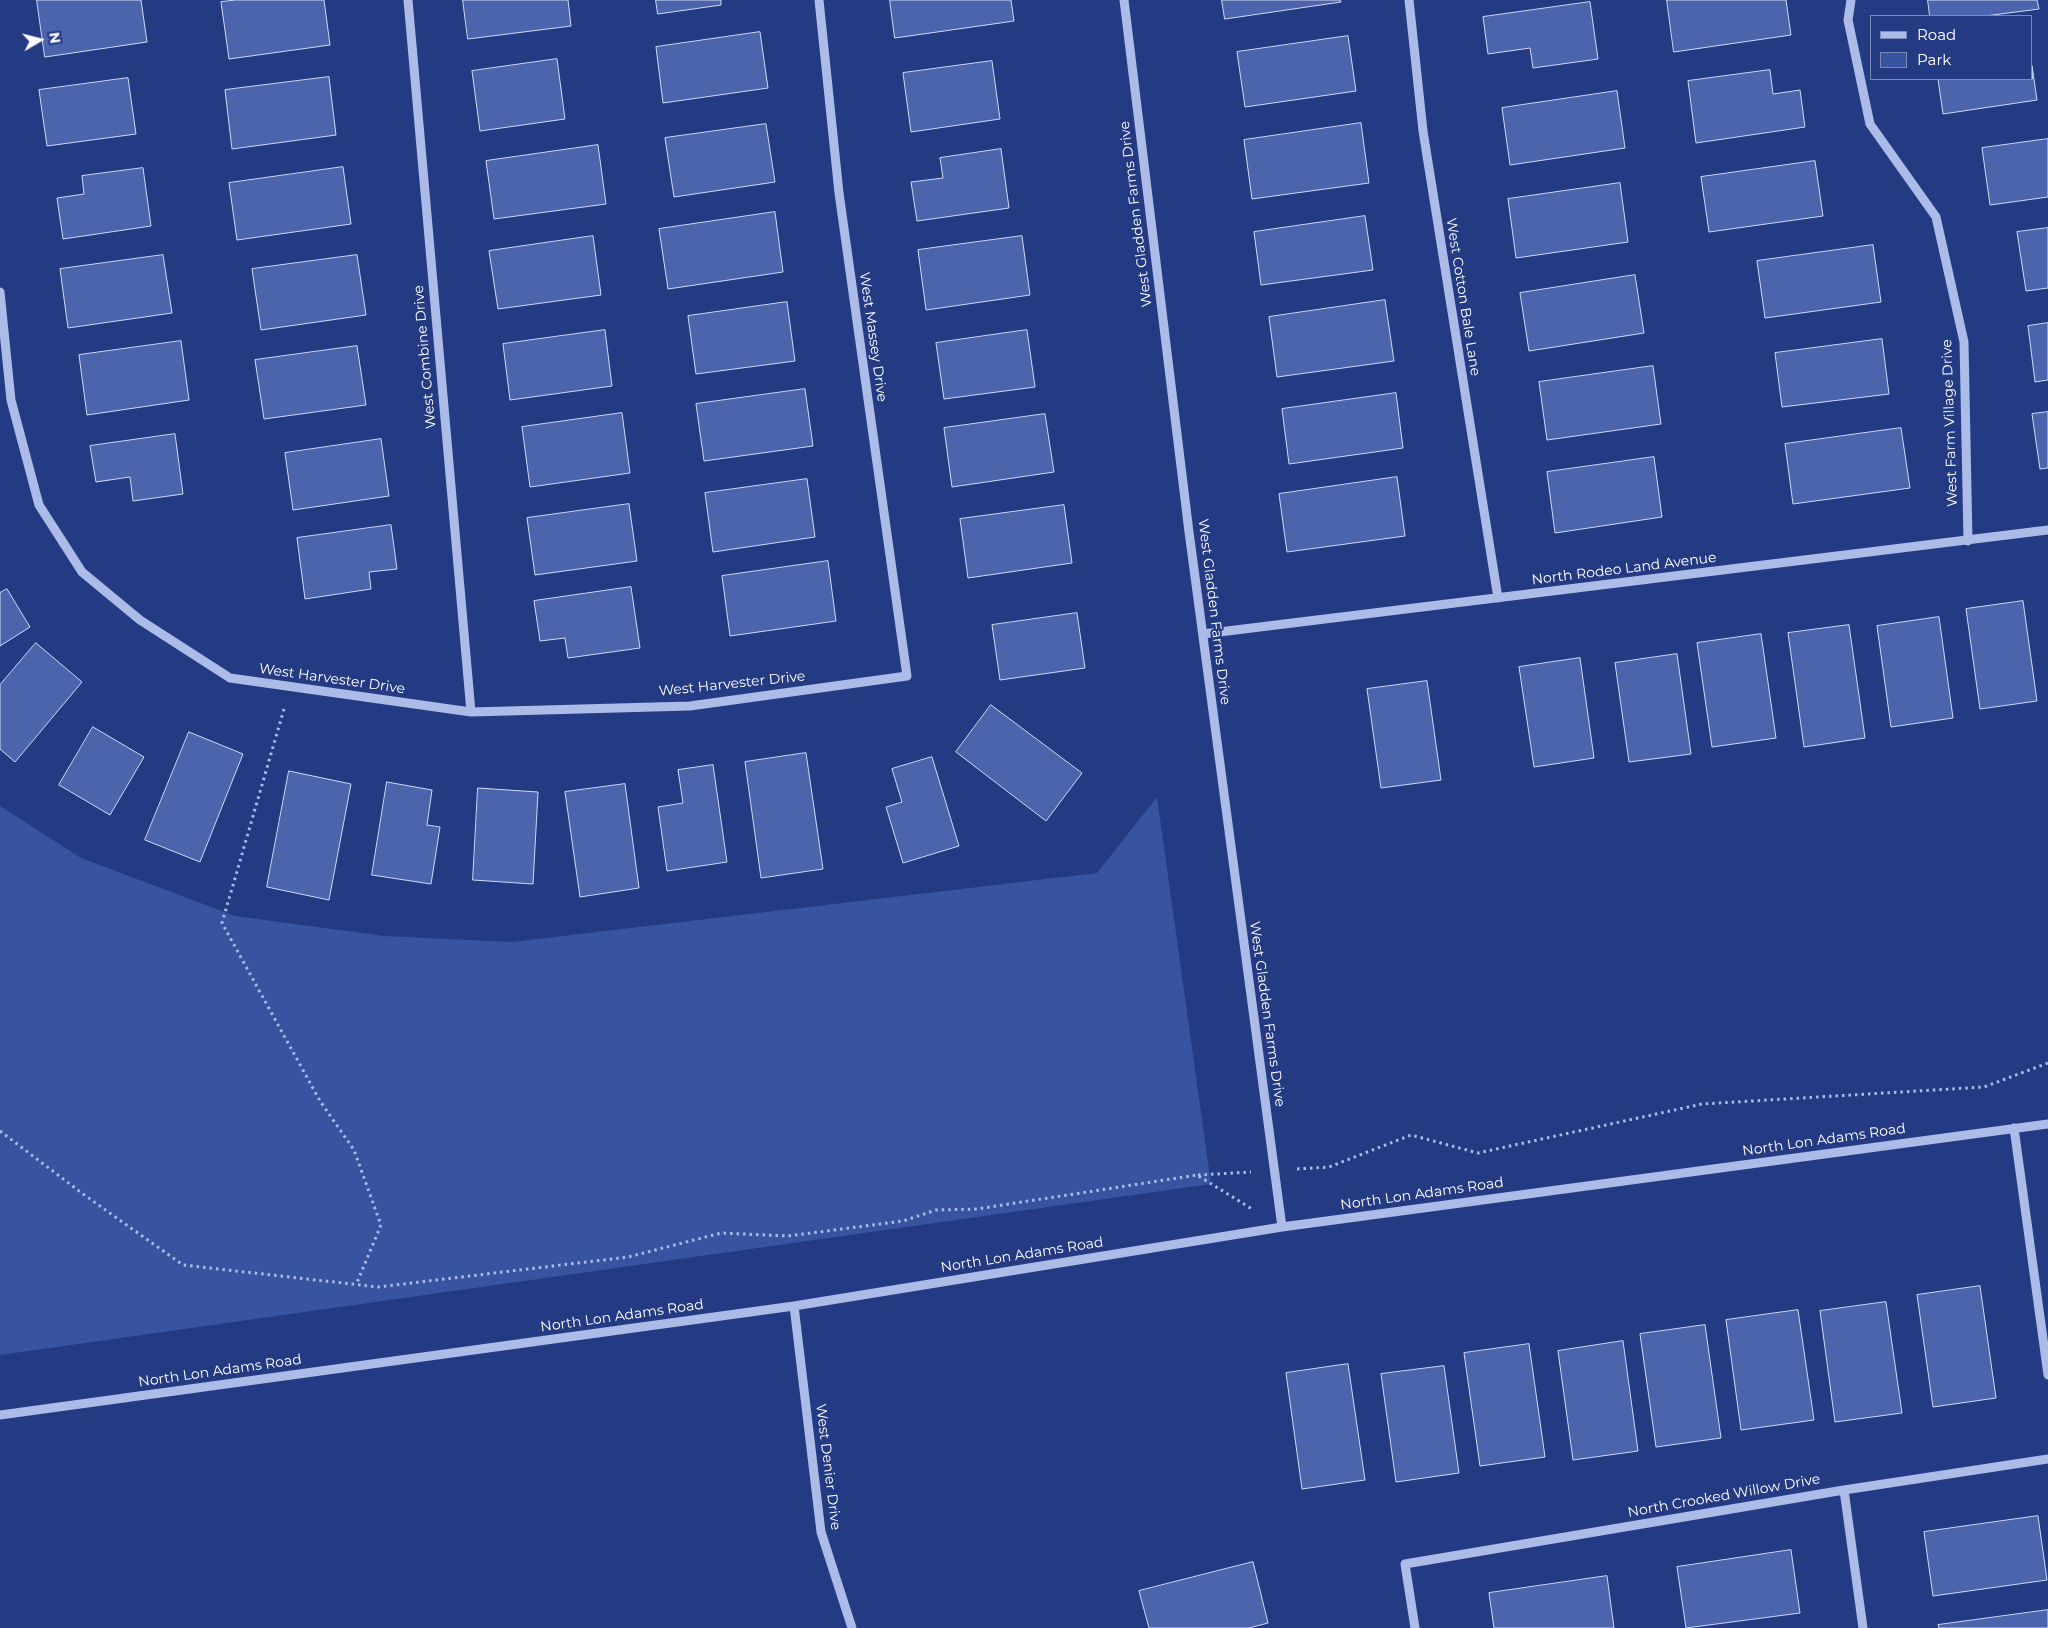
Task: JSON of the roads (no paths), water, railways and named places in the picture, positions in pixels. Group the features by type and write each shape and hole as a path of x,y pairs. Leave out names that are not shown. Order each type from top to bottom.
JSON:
{"street":[{"name":"West Combine Drive","path":"408,0 470,712"},
{"name":"West Massey Drive","path":"819,0 839,193 907,676"},
{"name":"West Gladden Farms Drive","path":"1124,0 1203,634 1282,1227"},
{"name":"West Cotton Bale Lane","path":"1409,0 1423,131 1498,598"},
{"name":"West Farm Village Drive","path":"1851,0 1848,20 1870,124 1936,217 1962,333 1968,541"},
{"name":"West Harvester Drive","path":"0,292 11,400 39,505 82,572 140,620 230,678 470,712 690,706 907,676"},
{"name":"North Rodeo Land Avenue","path":"1203,634 2048,530"},
{"name":"North Lon Adams Road","path":"0,1415 794,1306 1282,1227 2048,1124"},
{"path":"2014,1128 2048,1375"},
{"name":"West Denier Drive","path":"794,1306 821,1532 852,1628"},
{"name":"North Crooked Willow Drive","path":"1415,1628 1405,1564 1844,1490 2048,1459"},
{"path":"1844,1490 1864,1628"}]}
